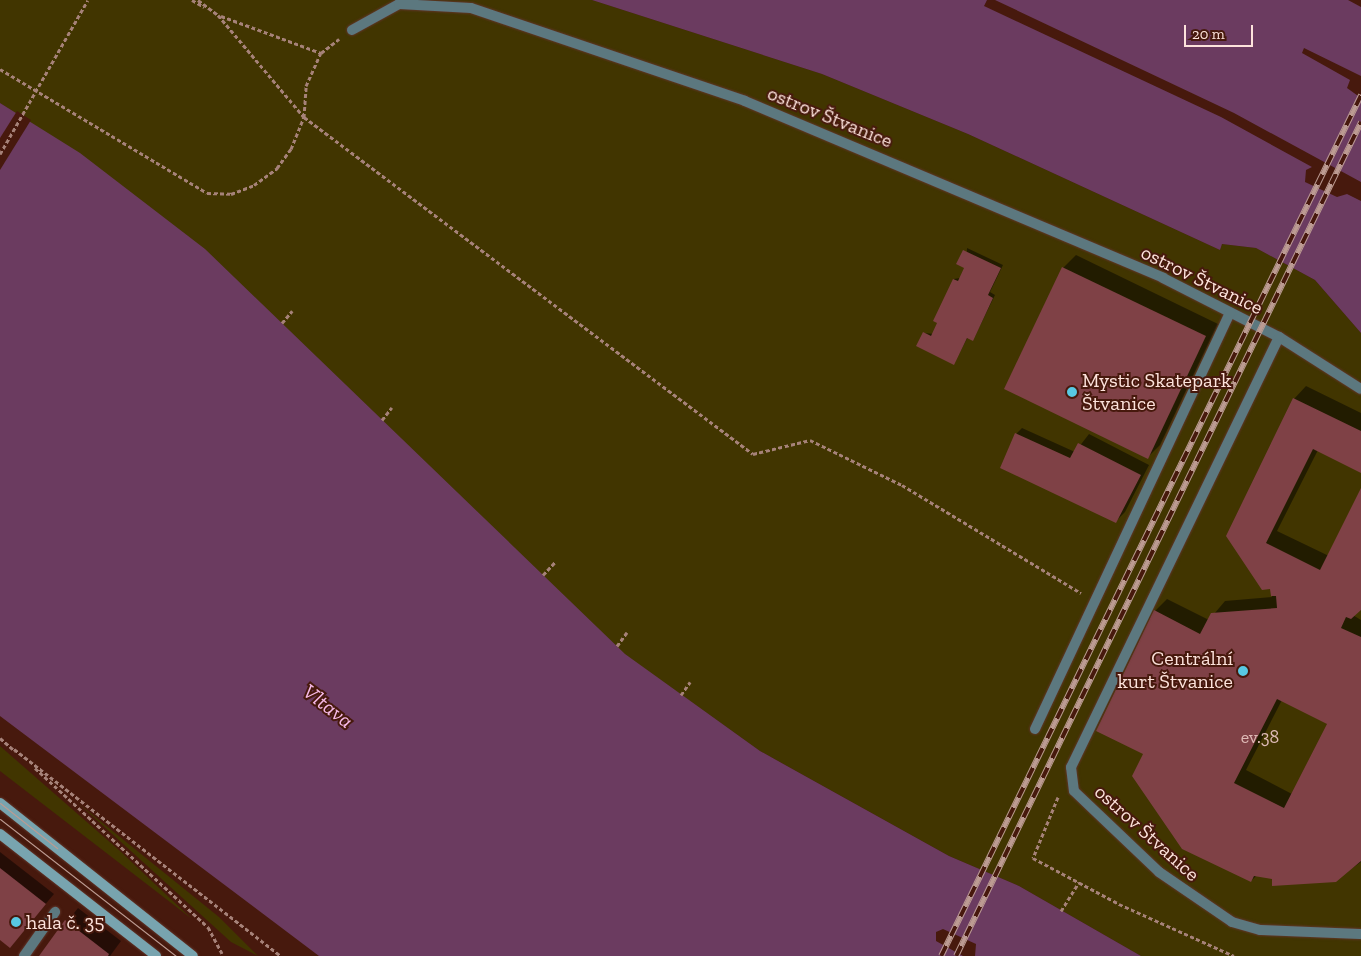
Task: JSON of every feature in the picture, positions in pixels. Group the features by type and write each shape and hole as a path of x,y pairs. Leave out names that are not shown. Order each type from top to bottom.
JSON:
{"street":[{"path":"0,803 193,956"},
{"path":"0,834 156,956"}],"lane":[{"name":"ostrov Štvanice","path":"352,30 400,4 471,8 745,101 907,166 1230,312 1279,337 1361,389"},
{"path":"1035,729 1230,312"},
{"name":"ostrov Štvanice","path":"1279,337 1071,767 1074,791 1159,872 1232,922 1260,930 1361,934"},
{"path":"24,956 55,912"}],"path":[{"path":"0,154 88,0"},
{"path":"192,0 218,15 321,53"},
{"path":"198,0 218,15 304,117 441,224 754,454 810,440 902,485 1095,601"},
{"path":"0,69 207,193 231,194 254,186 277,168 291,150 304,117 306,86 321,53 352,30"},
{"path":"282,323 292,311"},
{"path":"382,420 392,407"},
{"path":"544,575 556,561"},
{"path":"617,646 627,632"},
{"path":"681,695 690,682"},
{"path":"0,738 281,956"},
{"path":"14,749 208,927 222,953"},
{"path":"1060,794 1033,858 1234,956"},
{"path":"1061,911 1079,882"}],"shaded area":[{"path":"0,0 592,0 822,74 968,134 1220,250 1222,244 1256,248 1315,280 1361,333 1361,956 1141,956 1019,886 949,856 760,751 624,654 37,127 0,103"},
{"path":"0,746 120,851 192,919 0,771"},
{"path":"78,803 219,917 258,956 231,942"}],"water":[{"path":"592,0 987,0 984,6 1221,117 1312,167 1306,170 1305,182 1337,197 1347,194 1361,201 1361,333 1315,280 1256,248 1222,244 1220,250 968,134 822,74"},
{"path":"995,0 1348,0 1361,7 1361,76 1304,48 1302,53 1350,80 1347,88 1361,98 1361,182 1234,113"},
{"name":"Vltava","path":"0,103 80,153 205,249 625,654 760,751 949,856 1019,886 1141,956 975,956 976,944 943,929 936,932 936,941 963,956 319,956 0,716"}],"pier":[{"path":"17,111 31,120 0,170 0,138"}],"building":[{"path":"963,250 1001,268 988,295 993,298 973,341 967,338 954,365 916,346 923,332 931,336 937,323 933,321 953,279 958,281 964,268 956,264"},
{"path":"1062,267 1206,336 1148,459 1004,389"},
{"name":"Centrální kurt Štvanice","path":"1293,398 1361,431 1361,473 1313,449 1266,543 1320,570 1361,488 1361,610 1351,619 1346,617 1341,628 1361,637 1361,861 1336,882 1272,886 1272,879 1254,876 1251,882 1182,849 1132,776 1143,754 1096,731 1154,610 1200,634 1211,613 1277,608 1276,596 1271,596 1270,589 1262,590 1226,536","holes":["1277,699 1327,724 1284,808 1234,783"]},
{"path":"1015,433 1070,458 1078,443 1141,475 1116,523 1000,468"},
{"name":"hala č. 35","path":"0,868 46,904 10,948 0,940"},
{"path":"65,920 109,954 108,956 39,956"}],"tram line":[{"path":"0,803 57,848"},
{"path":"0,819 176,956"}],"railway":[{"path":"941,956 1361,95"},
{"path":"956,956 1361,122"}],"place":[{"name":"Mystic Skatepark Štvanice","path":"1072,392"},
{"name":"Centrální kurt Štvanice","path":"1243,671"},
{"name":"hala č. 35","path":"16,922"}]}
